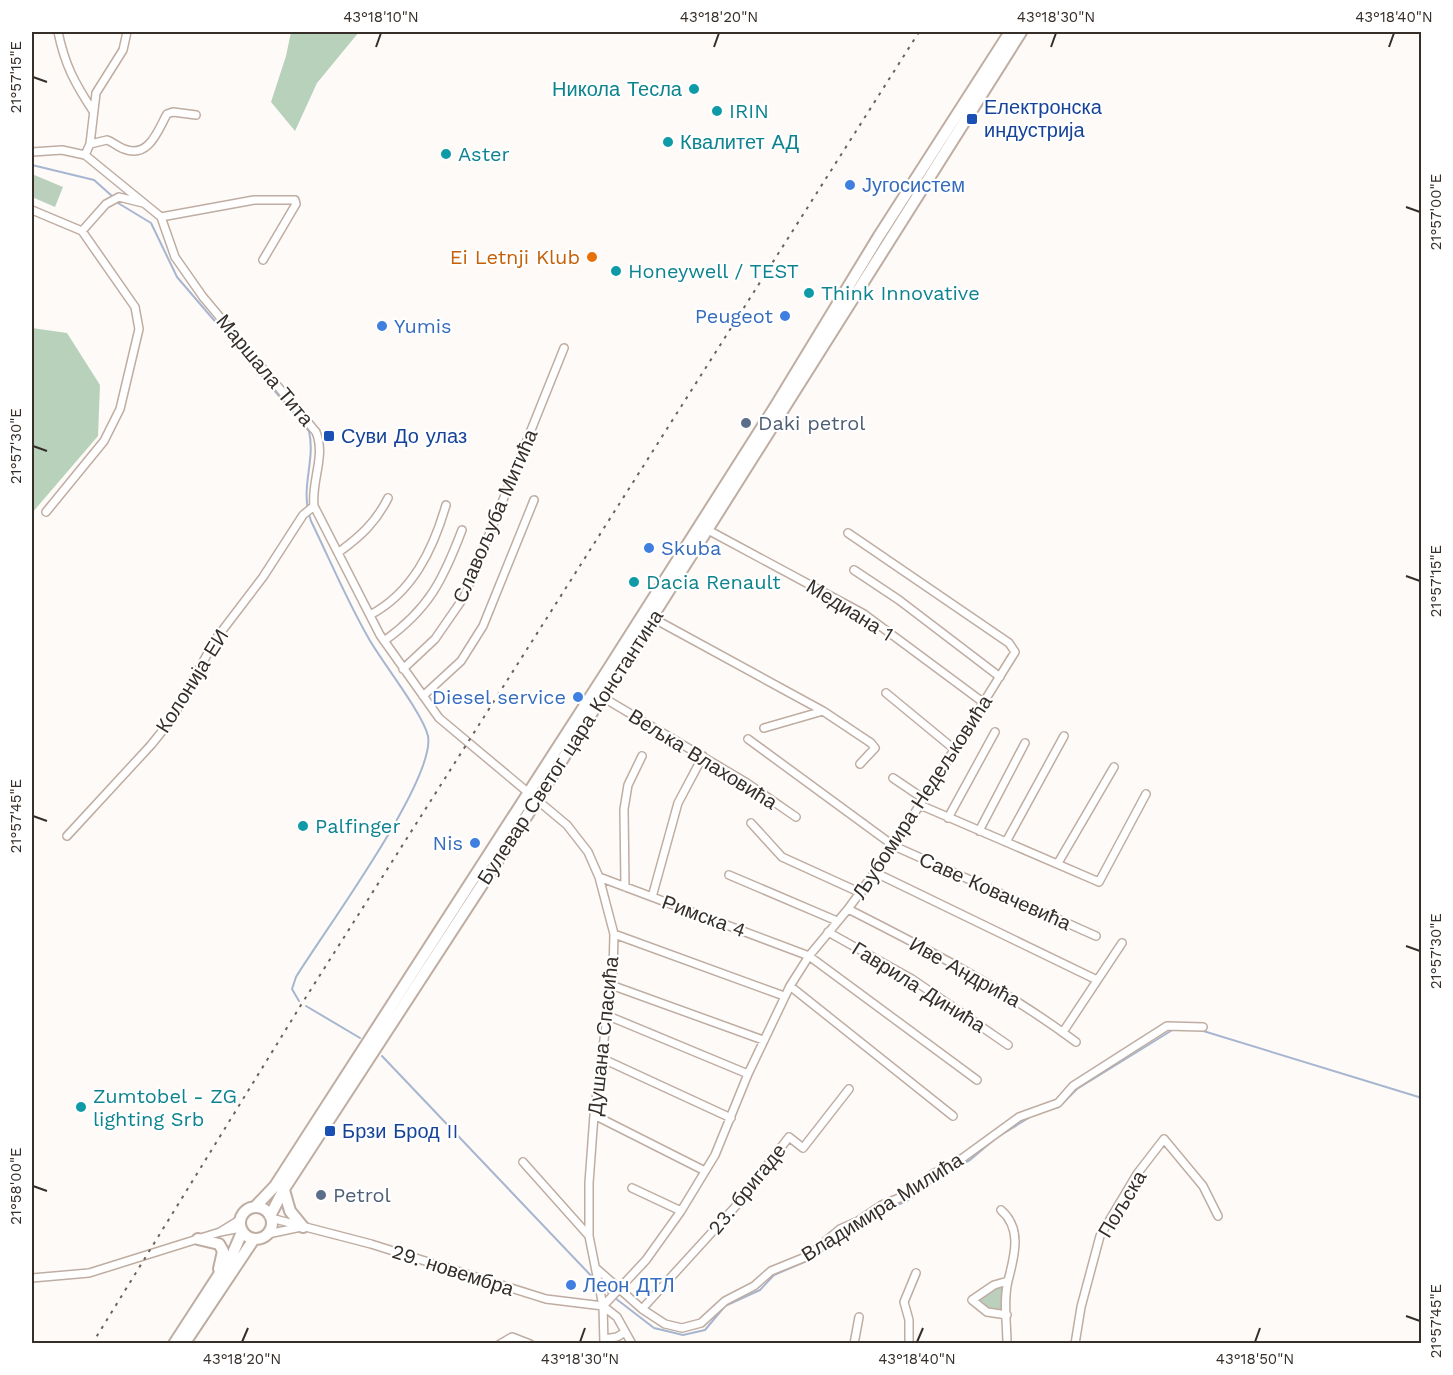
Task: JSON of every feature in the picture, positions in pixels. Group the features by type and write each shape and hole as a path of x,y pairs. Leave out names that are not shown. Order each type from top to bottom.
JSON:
{"main road":[{"name":"Булевар Светог цара Константина","path":"271,1217 284,1189 534,795 1010,32"},
{"name":"Булевар Светог цара Константина","path":"255,1207 275,1186 708,530 1020,32"},
{"path":"284,1189 290,1211 303,1227"},
{"path":"174,1344 233,1253 245,1212 255,1207 262,1209 271,1217 271,1228 268,1234 254,1239 184,1344"},
{"path":"241,1226 254,1239"},
{"path":"198,1239 213,1241 219,1244 223,1251 215,1281"}],"street":[{"path":"58,32 62,56 75,84 93,111"},
{"path":"85,155 90,144 96,93 123,50 127,32"},
{"path":"90,144 107,140 124,149 145,148 153,141 167,114 196,115"},
{"name":"Маршала Тита","path":"32,152 62,150 85,155 151,206 161,217 175,257 203,297 316,432 320,452 312,508"},
{"path":"82,231 106,204 119,197 151,206"},
{"path":"161,217 254,200 295,200 296,204 263,260"},
{"path":"32,210 82,231 135,307 139,329 120,410 104,441 46,512"},
{"name":"Славољуба Митића","path":"403,669 435,639 464,597 564,348"},
{"path":"339,552 358,539 378,518 388,498"},
{"path":"423,696 461,661 483,627 534,500"},
{"path":"370,615 387,606 402,592 418,570 428,552 446,505"},
{"path":"312,508 339,552 384,641 423,696 447,726 534,795"},
{"name":"Колонија ЕИ","path":"67,836 151,745 171,719 215,640 264,577 303,515 312,508"},
{"path":"384,641 410,622 434,593 462,530"},
{"name":"Медиана 1","path":"708,530 864,614 984,703"},
{"name":"Љубомира Недељковића","path":"603,1306 616,1295 646,1260 681,1210 705,1171 731,1118 748,1074 784,996 809,956 876,873 1015,652 1009,643 848,533"},
{"path":"854,570 899,600 1000,677"},
{"path":"660,622 824,711 874,745 873,752 860,764"},
{"path":"886,693 954,749"},
{"name":"Вељка Влаховића","path":"609,701 703,756 796,817"},
{"path":"765,728 824,711"},
{"path":"948,818 995,732"},
{"path":"1006,842 1064,736"},
{"name":"Саве Ковачевића","path":"748,739 894,846 1096,936"},
{"path":"979,831 1025,743"},
{"path":"625,887 624,809 628,785 642,756"},
{"path":"652,897 678,803 703,756"},
{"path":"1058,863 1114,767"},
{"path":"894,778 922,802 948,818 1099,882 1146,794"},
{"name":"Душана Спасића","path":"534,795 579,839 598,877 614,934 611,985 594,1115 589,1183 589,1236 601,1292 604,1341"},
{"path":"751,823 782,857 861,893"},
{"path":"876,873 1096,980"},
{"path":"729,874 837,921"},
{"name":"Римска 4","path":"598,877 809,956 977,1080"},
{"name":"Иве Андрића","path":"848,909 940,956 1032,1009 1076,1042"},
{"name":"Гаврила Динића","path":"828,932 912,979 1008,1045"},
{"path":"614,934 784,996"},
{"path":"1063,1032 1122,943"},
{"path":"611,985 763,1040"},
{"path":"790,986 953,1116"},
{"path":"606,1015 748,1074"},
{"name":"Владимира Милића","path":"597,1269 616,1295 670,1326 682,1328 700,1323 725,1301 754,1286 771,1271 808,1256 840,1229 858,1221 882,1205 909,1194 934,1173 952,1165 1019,1118 1058,1103 1073,1086 1167,1026 1179,1024 1203,1027"},
{"path":"601,1058 731,1118"},
{"name":"23. бригаде","path":"642,1309 735,1207 789,1137 803,1148 849,1089"},
{"path":"594,1115 705,1171"},
{"name":"Пољска","path":"1075,1344 1081,1307 1100,1236 1137,1174 1164,1139 1203,1186 1218,1216"},
{"path":"523,1162 589,1236"},
{"path":"632,1188 681,1210"},
{"path":"1001,1210 1012,1224 1015,1239 1014,1260 1008,1281 1007,1344"},
{"name":"29. новембра","path":"271,1217 371,1244 546,1299 603,1306"},
{"path":"32,1278 89,1273 241,1226"},
{"name":"29. новембра","path":"268,1234 303,1227"},
{"path":"909,1344 909,1320 904,1302 916,1273"},
{"path":"1007,1316 987,1312 972,1300 994,1285 1008,1281"},
{"path":"603,1306 618,1317 632,1344"},
{"path":"854,1344 859,1317"},
{"path":"604,1341 625,1332"},
{"path":"500,1344 512,1337 530,1344"}],"green space":[{"path":"291,32 359,32 317,83 295,131 271,102"},
{"path":"32,174 63,187 55,207 32,197"},
{"path":"32,328 67,333 100,385 98,436 32,513"},
{"path":"1003,1285 1004,1312 986,1308 978,1302 995,1287"}],"waterway":[{"path":"32,165 94,180 112,196"},
{"path":"118,203 151,223 177,277 309,431 311,454 307,497 311,521 361,625 425,726 428,736 426,757 397,820 296,977 292,989 299,1001"},
{"path":"306,1006 360,1038"},
{"path":"1041,1112 1059,1107 1077,1089 1174,1029"},
{"path":"1200,1030 1422,1098"},
{"path":"382,1056 597,1282"},
{"path":"615,1298 654,1328 683,1335 705,1330 725,1306 760,1290 774,1275 809,1260 883,1211 907,1201 939,1177 970,1160 996,1138 1035,1114"},
{"path":"601,1286 610,1294"}],"railway":[{"path":"92,1344 301,1005 919,32"}],"place":[{"name":"Никола Тесла","path":"694,89"},
{"name":"IRIN","path":"717,111"},
{"name":"Електронска индустрија","path":"972,119"},
{"name":"Квалитет АД","path":"668,142"},
{"name":"Aster","path":"446,154"},
{"name":"Југосистем","path":"850,185"},
{"name":"Ei Letnji Klub","path":"592,257"},
{"name":"Honeywell / TEST","path":"616,271"},
{"name":"Think Innovative","path":"809,293"},
{"name":"Peugeot","path":"785,316"},
{"name":"Yumis","path":"382,326"},
{"name":"Daki petrol","path":"746,423"},
{"name":"Суви До улаз","path":"329,436"},
{"name":"Skuba","path":"649,548"},
{"name":"Dacia Renault","path":"634,582"},
{"name":"Diesel service","path":"578,697"},
{"name":"Palfinger","path":"303,826"},
{"name":"Nis","path":"475,843"},
{"name":"Zumtobel - ZG lighting Srb","path":"81,1107"},
{"name":"Брзи Брод II","path":"330,1131"},
{"name":"Petrol","path":"321,1195"},
{"name":"Леон ДТЛ","path":"571,1285"}]}
